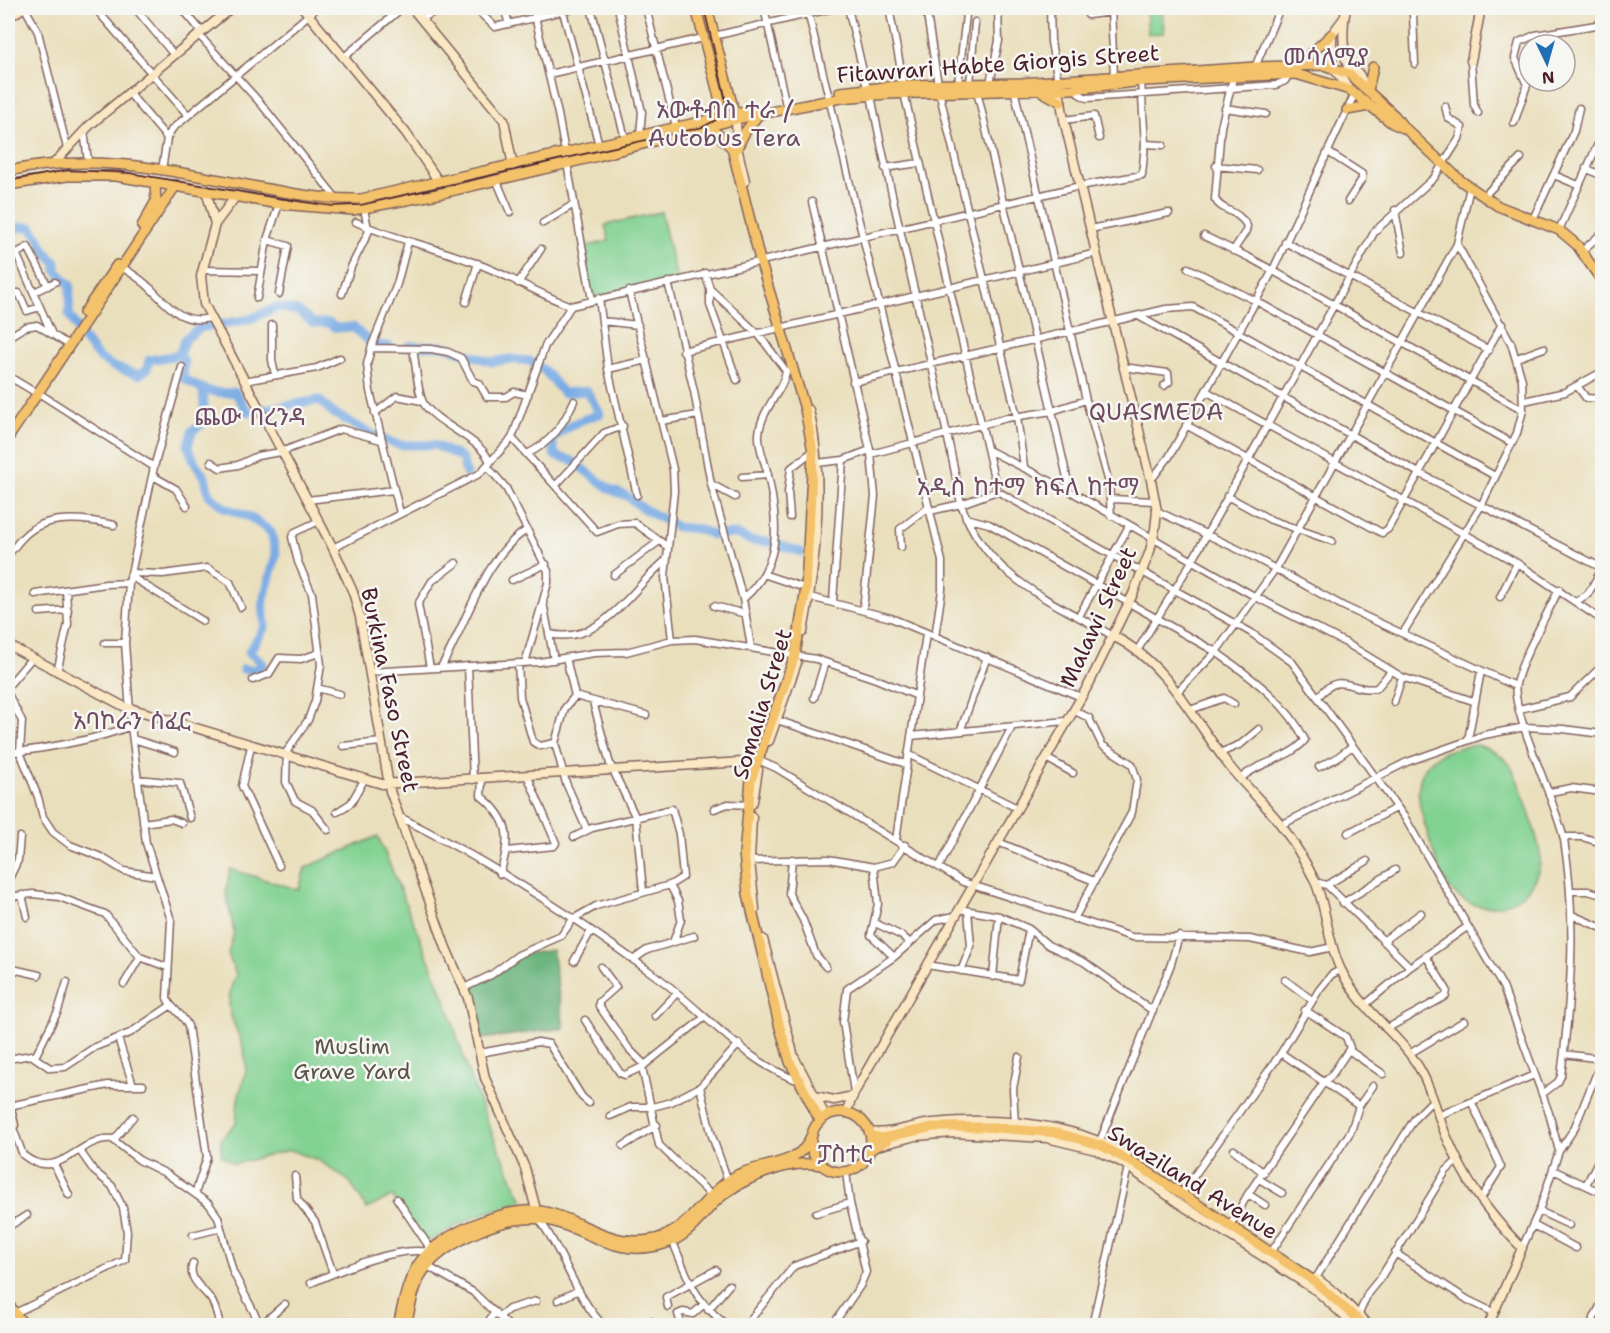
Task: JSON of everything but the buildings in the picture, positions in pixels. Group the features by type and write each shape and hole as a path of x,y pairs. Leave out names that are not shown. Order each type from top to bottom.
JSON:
{"main road":[{"path":"8,18 24,8"},
{"path":"55,162 84,130 231,8"},
{"path":"412,8 504,120 513,166"},
{"path":"696,8 703,38 730,117 762,260"},
{"path":"8,185 80,176 116,176 279,204 344,211 364,209 496,179 564,158 710,123 724,96 708,8"},
{"path":"1346,8 1344,47 1348,67 1359,74 1367,89"},
{"path":"1473,61 1483,8"},
{"path":"306,11 406,133 439,182"},
{"path":"1295,71 1332,34 1344,18"},
{"path":"1332,34 1332,66 1353,92 1369,106 1406,129 1442,164 1498,206 1559,230 1582,252 1602,281"},
{"name":"Fitawrari Habte Giorgis Street","path":"8,171 55,162 88,161 162,170 337,199 388,194 513,166 564,158 624,138 676,127 710,123 786,105 869,91 938,88 958,84 974,87 990,83 1058,84 1114,77 1234,72 1255,67 1295,71 1332,66 1344,71 1367,89 1406,129"},
{"path":"1367,89 1373,67"},
{"path":"938,88 1033,89 1058,84 1074,88 1234,72 1295,71 1353,92"},
{"name":"Malawi Street","path":"846,1113 854,1094 927,965 961,912 972,887 1091,679 1142,574 1154,539 1157,511 1151,480 1064,120 1058,84"},
{"path":"1033,89 1052,95 1062,104 1074,88"},
{"path":"724,96 753,113 828,97"},
{"path":"1347,110 1369,106"},
{"path":"737,146 753,113"},
{"path":"710,123 732,148 805,409 817,463 809,592 797,655 758,761 744,853 748,894 776,1015 790,1062 823,1119"},
{"path":"8,438 12,425 109,282 152,210 156,201 155,183"},
{"path":"109,282 122,267 176,186"},
{"path":"206,190 215,224"},
{"name":"Burkina Faso Street","path":"236,196 215,224 202,270 201,291 213,323 333,548 356,600 389,784 444,941 464,988 474,1018 489,1087 525,1168 537,1214"},
{"path":"809,592 815,451"},
{"path":"1113,636 1137,651 1177,692 1240,779 1281,825 1315,882 1340,970 1422,1073 1429,1103 1438,1116 1453,1163 1479,1200 1522,1248 1488,1326"},
{"path":"8,645 31,659 131,709 364,780 389,784 758,761"},
{"name":"Somalia Street","path":"758,761 777,720 797,655"},
{"name":"Somalia Street","path":"751,805 750,861 756,910 794,1057 803,1082 815,1096 823,1119"},
{"path":"815,1096 834,1100 854,1094"},
{"path":"8,1103 10,1130"},
{"path":"398,1326 410,1281 428,1252 452,1236 491,1218 514,1211 562,1217 625,1241 672,1238 711,1195 728,1181 757,1167 798,1155 808,1147 811,1136 823,1119 846,1113 862,1120 870,1134 871,1150 861,1166 846,1177 821,1165 795,1165 737,1185 715,1202 693,1227 672,1238 644,1249 624,1249 537,1214 508,1220 487,1228 444,1250 428,1266 417,1285 406,1326"},
{"path":"870,1134 943,1122 1015,1124 1062,1130 1100,1141 1126,1154 1182,1193 1316,1278 1359,1314 1369,1326"},
{"name":"Swaziland Avenue","path":"870,1134 882,1138 924,1128 946,1126 1010,1128 1058,1133 1104,1147 1134,1163 1314,1281 1365,1326"},
{"name":"Swaziland Avenue","path":"871,1150 882,1141 913,1133 947,1129 1044,1134 1094,1145 1137,1168 1327,1294 1360,1326"},
{"path":"871,1150 929,1134 1021,1136 1079,1145 1103,1152 1317,1291 1355,1326"},
{"path":"811,1136 813,1153 821,1165"},
{"path":"8,1304 16,1321"}],"street":[{"path":"24,8 38,32 67,148"},
{"path":"95,8 187,114"},
{"path":"137,8 174,55"},
{"path":"182,8 337,199"},
{"path":"162,170 167,138 172,129 306,11 317,8"},
{"path":"343,58 402,8"},
{"path":"421,19 441,8"},
{"path":"476,8 492,26 510,24 562,9 576,8"},
{"path":"504,8 510,24"},
{"path":"533,8 549,74 574,204 602,321 608,369 623,426 637,495"},
{"path":"591,8 624,138"},
{"path":"618,8 642,112 640,135"},
{"path":"646,8 676,127"},
{"path":"764,8 786,105"},
{"path":"714,36 808,11 834,8"},
{"path":"848,8 933,365 961,504 966,518 982,547 1007,574 1113,636"},
{"path":"889,8 919,163 997,491 1235,624 1292,662 1410,827 1508,997 1559,1151"},
{"path":"926,8 938,88 1017,417 1024,467"},
{"path":"990,83 999,42 998,8"},
{"path":"1050,8 1051,42 1058,84"},
{"path":"1085,8 1088,15 1111,10 1114,77"},
{"path":"1255,67 1280,8"},
{"path":"562,9 598,145"},
{"path":"808,11 930,509 942,569 935,637"},
{"path":"1413,14 1415,64"},
{"path":"958,84 966,15"},
{"path":"975,22 974,87 1070,491"},
{"path":"1514,123 1526,93 1526,82 1515,58 1519,42 1528,36 1602,24"},
{"path":"549,74 703,38"},
{"path":"1473,61 1474,105 1478,113"},
{"path":"1074,88 1087,98 1276,85 1285,81 1295,71"},
{"path":"1233,250 1247,226 1237,213 1215,202 1216,166 1225,108 1234,72"},
{"path":"356,222 369,229 478,263 571,306 863,236 934,222 1080,186 1143,174 1145,144 1141,81"},
{"path":"1014,88 1111,499 1111,516"},
{"path":"1151,480 1161,469 1272,272 1347,110 1353,92"},
{"path":"129,93 167,138"},
{"path":"1137,651 1192,561 1375,231 1395,210 1434,177 1462,131 1460,124 1446,117 1445,106"},
{"path":"1225,108 1266,114"},
{"path":"1533,219 1574,131 1579,108"},
{"path":"1064,120 1094,116 1099,138"},
{"path":"84,130 88,161"},
{"path":"1559,230 1602,135"},
{"path":"1145,144 1162,145"},
{"path":"1328,152 1363,176 1348,201"},
{"path":"1484,196 1521,158"},
{"path":"885,168 919,163"},
{"path":"1216,166 1257,170"},
{"path":"1586,168 1602,176"},
{"path":"1554,175 1578,185"},
{"path":"496,179 510,212"},
{"path":"1177,692 1216,652 1276,568 1457,244 1470,187"},
{"path":"812,202 870,452 875,496 863,610"},
{"path":"257,298 267,240 279,204"},
{"path":"543,223 574,204"},
{"path":"342,294 351,267 369,229 364,209"},
{"path":"1395,210 1403,254"},
{"path":"1090,229 1169,213"},
{"path":"1582,252 1602,233"},
{"path":"1204,236 1523,410"},
{"path":"267,240 288,246 279,294"},
{"path":"399,513 367,373 372,345 393,295 408,242"},
{"path":"1285,242 1489,350"},
{"path":"1404,633 1481,506 1512,443 1523,410 1524,402 1517,358 1502,324 1457,244"},
{"path":"8,258 28,247 48,286"},
{"path":"518,283 541,249"},
{"path":"16,253 51,332"},
{"path":"683,351 1097,254"},
{"path":"466,302 478,263"},
{"path":"122,267 141,280 176,314 213,323"},
{"path":"1188,268 1256,301 1317,337 1512,443"},
{"path":"202,270 261,271"},
{"path":"705,273 710,289 710,305 737,380"},
{"path":"34,292 55,282"},
{"path":"668,282 711,484 743,599 751,647"},
{"path":"710,289 759,335 786,371 761,421 759,442 774,510 774,541 766,575 743,599"},
{"path":"629,291 674,476 671,523 665,561 666,597 672,640"},
{"path":"8,293 21,295 27,311 40,308"},
{"path":"333,548 399,513 468,482 491,462 512,438 549,340 571,306"},
{"path":"853,382 1188,306 1300,365 1495,476"},
{"path":"1140,317 1419,473 1602,569 1588,594 1578,601"},
{"path":"602,321 638,325"},
{"path":"1186,425 1382,533 1388,529 1502,324"},
{"path":"10,336 34,325 51,332 67,343"},
{"path":"272,325 272,360 275,375"},
{"path":"372,345 442,350 458,356 473,381 479,383 487,397 506,397 513,392 528,395"},
{"path":"1517,358 1545,348"},
{"path":"413,349 422,401 437,417 483,451 506,488 546,564 549,578 522,663 520,697 533,742 540,746 555,743"},
{"path":"244,381 317,368 340,358"},
{"path":"608,369 647,360"},
{"path":"182,367 154,467 129,584 125,643 131,726 148,855 170,914 167,967 170,1006 183,1016 188,1026 204,1126 206,1163 195,1194"},
{"path":"1123,367 1168,374 1169,382 1164,386"},
{"path":"1524,402 1547,398 1578,387 1602,372"},
{"path":"8,376 154,467"},
{"path":"1578,387 1586,398 1602,399"},
{"path":"1206,391 1517,563 1578,601 1602,620"},
{"path":"375,413 397,396 422,401"},
{"path":"817,463 843,460 1017,417 1052,411 1086,400"},
{"path":"527,454 555,435 574,401"},
{"path":"661,421 698,415"},
{"path":"556,484 604,433 623,426"},
{"path":"211,462 222,468 238,465 257,456 281,452 341,429 380,435"},
{"path":"512,438 597,532 618,524 635,523 668,548"},
{"path":"988,450 1070,491 1254,596 1338,639 1402,677 1473,701"},
{"path":"790,517 788,492 791,468 815,451"},
{"path":"833,602 843,460"},
{"path":"742,477 768,475"},
{"path":"153,476 176,489 187,506"},
{"path":"711,484 735,497"},
{"path":"307,500 393,490"},
{"path":"901,547 900,529 930,509 961,504 997,491"},
{"path":"1227,496 1298,530 1332,541"},
{"path":"1111,499 1155,501"},
{"path":"1157,511 1276,568 1344,606 1515,686"},
{"path":"966,518 989,524 1096,587 1216,652 1248,674 1269,694 1305,740 1293,752 1259,765 1240,779"},
{"path":"8,555 25,535 43,525 75,519 114,525"},
{"path":"319,522 295,532 292,540 297,562 312,594 321,665 317,688 304,730 290,746 286,757 286,777 289,792 297,803 312,810 328,830"},
{"path":"1079,616 1129,526"},
{"path":"441,667 473,602 516,536 527,530"},
{"path":"614,575 658,542"},
{"path":"550,634 573,637 612,614 665,561"},
{"path":"430,668 419,602 432,581 456,563"},
{"path":"1500,597 1517,563"},
{"path":"512,580 546,564"},
{"path":"131,575 164,574 207,568 230,582 241,607"},
{"path":"131,575 203,621"},
{"path":"766,575 833,602 891,618 1081,697"},
{"path":"35,594 106,584 129,584"},
{"path":"1542,1094 1560,1080 1564,1054 1572,915 1563,837 1550,792 1518,709 1515,686 1559,589"},
{"path":"57,672 65,646 68,610 66,590"},
{"path":"543,601 554,660"},
{"path":"714,606 746,614"},
{"path":"39,612 68,610"},
{"path":"896,840 915,696 926,634"},
{"path":"369,672 554,660 594,652 628,651 672,640 702,639 825,662 876,679 915,696"},
{"path":"105,643 125,643"},
{"path":"253,680 268,674 277,659 301,658 319,653"},
{"path":"961,729 987,657"},
{"path":"566,658 575,696"},
{"path":"8,686 31,659"},
{"path":"814,698 825,662"},
{"path":"468,666 477,779 482,796 498,809 506,826 507,851 500,874"},
{"path":"1518,709 1570,697 1602,666"},
{"path":"1468,740 1473,701 1481,670"},
{"path":"1318,697 1326,687 1336,682 1377,688 1391,671"},
{"path":"1394,702 1402,677"},
{"path":"317,688 340,694"},
{"path":"8,694 22,721 20,752 39,797 43,817 58,837 124,871 156,876"},
{"path":"575,696 646,715"},
{"path":"575,696 566,708 555,743 562,773 587,830"},
{"path":"1190,710 1224,698 1234,704"},
{"path":"593,702 612,770 636,818 644,891"},
{"path":"1073,710 1089,718 1099,741 1128,760 1137,776 1132,812 1074,919"},
{"path":"777,720 906,764"},
{"path":"911,736 961,729 1012,727 1066,721"},
{"path":"8,753 97,737 131,726"},
{"path":"939,867 1012,727"},
{"path":"1281,825 1416,758 1503,730 1525,727 1602,734"},
{"path":"1220,753 1241,744 1259,729"},
{"path":"133,739 175,752"},
{"path":"343,746 381,742"},
{"path":"251,746 242,786 279,866"},
{"path":"1319,767 1351,747"},
{"path":"908,754 1017,808"},
{"path":"1046,758 1073,774"},
{"path":"758,761 770,764 972,887 1132,937 1250,939 1313,952 1333,947"},
{"path":"507,851 554,846 556,843 527,776"},
{"path":"137,779 180,783 190,818"},
{"path":"337,812 351,804 364,780"},
{"path":"1550,792 1570,788 1602,792"},
{"path":"714,809 725,805 751,805"},
{"path":"1348,832 1396,808"},
{"path":"464,988 491,975 518,955 561,936 573,919 602,903 670,885 681,880 683,876 680,834 674,810 587,830 574,837"},
{"path":"400,817 573,919 677,993 777,1073 803,1082"},
{"path":"143,823 171,819 182,824"},
{"path":"8,881 18,860 20,837"},
{"path":"1563,837 1582,837 1602,843"},
{"path":"998,842 1094,881"},
{"path":"750,861 792,859 846,861 874,867 893,862 905,846"},
{"path":"792,859 789,894 804,920 816,955 826,967"},
{"path":"1327,885 1367,861"},
{"path":"874,867 878,899 871,937 894,957"},
{"path":"1343,903 1395,870"},
{"path":"1315,882 1327,885 1410,967"},
{"path":"670,885 678,901 681,920 673,936 673,942"},
{"path":"1570,891 1588,891 1602,895"},
{"path":"8,897 22,895 59,897 105,914 140,957 167,967"},
{"path":"22,895 27,917"},
{"path":"961,912 971,946 962,971"},
{"path":"854,1094 843,1027 845,992 865,975 894,957 936,920 961,912 999,916 1029,929 1048,945 1084,962 1153,1011"},
{"path":"1383,940 1421,913"},
{"path":"1572,915 1602,928"},
{"path":"993,976 999,916"},
{"path":"875,923 902,936 909,942"},
{"path":"1366,1004 1410,967 1467,927"},
{"path":"927,965 1021,979 1029,929"},
{"path":"574,961 591,931"},
{"path":"633,960 643,952 694,936"},
{"path":"1100,1141 1153,1011 1179,936"},
{"path":"124,984 140,957"},
{"path":"1386,1029 1447,994 1427,957"},
{"path":"601,967 616,987 599,1002 599,1006 629,1049 644,1066 661,1148 711,1195"},
{"path":"8,968 39,975"},
{"path":"1182,1193 1281,1053 1312,1000 1327,979 1340,970"},
{"path":"1285,980 1312,1000"},
{"path":"35,1057 58,1011 67,982"},
{"path":"656,1016 677,993"},
{"path":"8,1059 22,1055 35,1057 50,1068 65,1067 87,1051 118,1038 170,1006"},
{"path":"1231,1224 1248,1194 1324,1082 1350,1051 1350,1043 1346,1037 1305,1010"},
{"path":"585,1020 622,1074 644,1066 705,1017"},
{"path":"1409,1054 1464,1021"},
{"path":"118,1038 133,1084"},
{"path":"480,1053 538,1042 547,1043 561,1059 576,1088 589,1103"},
{"path":"610,1116 631,1107 652,1107 671,1102 700,1087 739,1044"},
{"path":"1350,1051 1383,1074"},
{"path":"1281,1053 1359,1106"},
{"path":"1522,1248 1539,1211 1559,1151 1574,1129 1600,1077 1602,1059 1564,1054"},
{"path":"1015,1124 1013,1089 1019,1057"},
{"path":"1438,1116 1534,1075"},
{"path":"8,1103 108,1085 143,1085"},
{"path":"1272,1251 1351,1131 1359,1106 1373,1086"},
{"path":"700,1087 712,1136 728,1181"},
{"path":"1316,1278 1415,1118 1429,1103"},
{"path":"1472,1103 1502,1167 1479,1200"},
{"path":"114,1140 133,1117"},
{"path":"623,1146 657,1125"},
{"path":"10,1130 24,1156 43,1164 54,1164 80,1151 93,1140 114,1140 139,1160 163,1171 215,1212 233,1272 261,1325 285,1304"},
{"path":"1234,1150 1282,1193"},
{"path":"16,1321 125,1260 127,1233 123,1208 112,1186 94,1171 80,1151"},
{"path":"1586,1185 1602,1153"},
{"path":"1359,1314 1368,1293 1453,1163"},
{"path":"54,1164 69,1195"},
{"path":"1092,1326 1128,1167"},
{"path":"1553,1170 1602,1192"},
{"path":"295,1176 297,1199 315,1222 333,1273"},
{"path":"832,1326 864,1278 866,1263 850,1203 846,1177"},
{"path":"1248,1194 1265,1205"},
{"path":"311,1283 333,1273 402,1253 428,1252 428,1245 397,1198"},
{"path":"816,1213 850,1203"},
{"path":"1539,1211 1569,1225"},
{"path":"537,1214 554,1238 595,1322 604,1326"},
{"path":"8,1227 27,1215"},
{"path":"554,1238 557,1222"},
{"path":"1533,1225 1576,1248"},
{"path":"193,1235 221,1228"},
{"path":"672,1238 690,1284 706,1307 722,1324"},
{"path":"745,1326 794,1266 861,1241"},
{"path":"1395,1253 1468,1300 1495,1313"},
{"path":"194,1263 192,1276 202,1293 210,1299 220,1326"},
{"path":"428,1266 468,1288 509,1326"},
{"path":"668,1307 666,1297 716,1270"},
{"path":"682,1326 678,1314 683,1312 693,1314 706,1307 729,1285"},
{"path":"558,1300 579,1290"},
{"path":"485,1326 498,1314 536,1301"},
{"path":"1590,1326 1602,1302"},
{"path":"347,1322 377,1326"}],"green space":[{"path":"1146,8 1162,8 1164,33 1148,34"},
{"path":"661,212 677,280 592,298 583,247 609,241 605,225"},
{"path":"1478,745 1500,755 1511,766 1526,804 1540,854 1538,872 1524,893 1505,904 1485,907 1468,903 1459,897 1445,881 1423,820 1419,800 1423,772 1433,759 1451,750"},
{"name":"Muslim Grave Yard","path":"378,836 447,1004 468,1072 494,1138 523,1201 476,1216 423,1244 392,1196 367,1209 350,1182 318,1160 290,1150 234,1164 221,1155 221,1139 236,1123 238,1098 246,1068 245,1054 230,1013 229,1002 236,974 228,954 234,932 226,891 230,869 299,890 305,868"},
{"path":"552,950 564,1028 482,1039 468,984 494,975 519,955"}],"waterway":[{"path":"8,233 20,227 31,227 35,232 48,254 56,262 56,270 70,285 69,314 83,338 99,358 114,367 139,375 147,369 149,360 179,355 184,361 183,378 208,390 220,393 235,392 248,412 319,400 333,413 377,437 399,445 435,445 462,458 466,473"},
{"path":"179,355 185,339 200,328 250,319 277,307 298,311 313,323 329,323 336,328 353,327 369,341 389,346"},
{"path":"408,346 443,346 492,362 510,359 530,361 545,371 563,393 587,391 600,414 562,431 552,441 555,456 571,460 611,490 627,496 642,508 677,527 698,529 713,535 736,534 751,541 769,542 801,552"},
{"path":"203,391 205,422 192,431 188,446 195,463 205,477 209,495 225,508 250,517 271,532 276,555 263,602 265,627 249,652 263,664 254,670 243,669"}],"tram line":[{"path":"8,181 68,170 129,173 303,202 332,206 361,205 703,127 716,120 726,100 704,8"}],"district":[{"name":"መሳለሚያ","path":"1326,57"},
{"name":"አውቶብስ ተራ / Autobus Tera","path":"724,124"},
{"name":"QUASMEDA","path":"1156,412"},
{"name":"ጨው በረንዳ","path":"250,417"},
{"name":"አዲስ ከተማ ክፍለ ከተማ","path":"1028,487"},
{"name":"አባኮራን ሰፈር","path":"132,721"},
{"name":"ፓስተር","path":"845,1154"}]}
